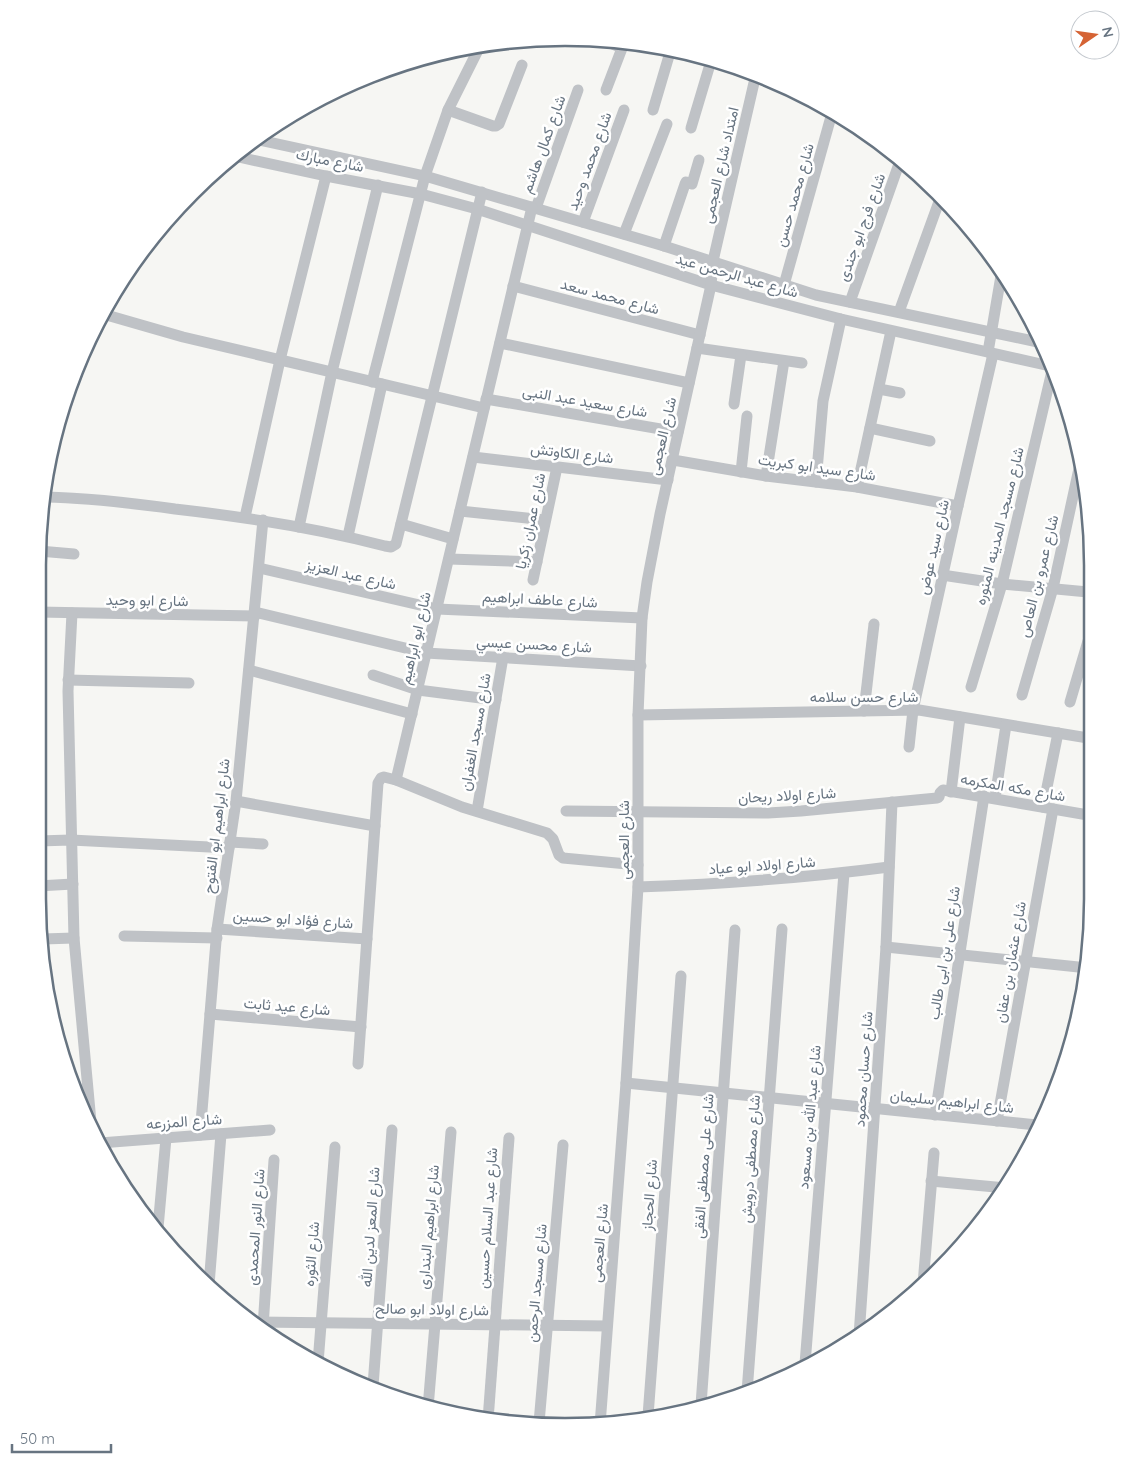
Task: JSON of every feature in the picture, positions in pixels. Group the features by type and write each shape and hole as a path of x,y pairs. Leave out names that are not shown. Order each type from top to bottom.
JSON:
{"street":[{"path":"606,90 622,50"},
{"path":"348,536 377,383 425,176 448,110 476,54"},
{"path":"653,110 669,57"},
{"path":"448,110 496,126 499,124 522,65"},
{"path":"692,128 708,67"},
{"name":"امتداد شارع العجمى","path":"713,262 754,82"},
{"name":"شارع كمال هاشم","path":"534,208 578,90"},
{"name":"شارع محمد وحيد","path":"583,222 624,110"},
{"name":"شارع محمد حسن","path":"784,285 830,120"},
{"path":"624,234 668,124"},
{"name":"شارع مبارك","path":"266,141 425,176"},
{"name":"شارع مبارك","path":"243,158 421,194"},
{"path":"664,246 684,184 686,182 692,184 699,160"},
{"name":"شارع فرج ابو جندى","path":"850,302 898,167"},
{"path":"245,517 280,360 326,176"},
{"name":"شارع عبد الرحمن عيد","path":"425,176 664,246 784,285 850,302 1032,341"},
{"path":"299,527 332,372 378,184"},
{"path":"51,497 93,499 245,517 348,536 385,546 391,547 396,544 482,192"},
{"name":"شارع عبد الرحمن عيد","path":"421,194 477,209 711,285 891,331 1043,365"},
{"path":"899,312 938,204"},
{"name":"شارع ابو ابراهيم","path":"396,780 527,225 534,208"},
{"name":"شارع العجمى","path":"601,1417 626,1083 638,887 638,715 642,618 653,548 711,285 713,262"},
{"name":"شارع سيد عوض","path":"909,747 913,710 991,353 992,332 1000,283"},
{"name":"شارع محمد سعد","path":"513,286 700,335"},
{"name":"شارع سعيد عبد النبى","path":"111,316 183,338 433,396 678,432"},
{"path":"816,482 823,401 841,319"},
{"path":"857,487 891,331"},
{"path":"500,343 689,383"},
{"path":"697,348 802,363"},
{"path":"734,404 741,355"},
{"path":"766,476 784,361"},
{"name":"شارع مسجد المدينه المنوره","path":"971,687 1002,584 1050,381"},
{"path":"879,389 900,393"},
{"path":"741,472 747,416"},
{"path":"870,428 930,440"},
{"name":"شارع الكاوتش","path":"473,456 668,480"},
{"name":"شارع سيد ابو كبريت","path":"673,460 766,476 857,487 958,506"},
{"name":"شارع عمران زكريا","path":"533,580 556,467"},
{"name":"شارع عمرو بن العاص","path":"1022,695 1053,588 1076,480"},
{"path":"460,511 545,520"},
{"name":"شارع ابراهيم ابو الفتوح","path":"200,1135 217,934 236,801 263,520"},
{"path":"401,524 453,539"},
{"path":"46,552 74,554"},
{"path":"449,559 536,562"},
{"name":"شارع عبد العزيز","path":"259,568 437,609"},
{"path":"942,576 1084,592"},
{"name":"شارع عاطف ابراهيم","path":"437,609 642,618"},
{"name":"شارع ابو وحيد","path":"46,612 255,614 426,652"},
{"path":"72,613 68,680 74,938 89,1105"},
{"path":"864,711 874,624"},
{"name":"شارع محسن عيسي","path":"426,652 641,666"},
{"path":"1070,702 1084,655"},
{"name":"شارع مسجد الغفران","path":"477,811 503,657"},
{"path":"249,670 412,714"},
{"path":"373,675 418,690 496,700"},
{"path":"68,680 189,683"},
{"name":"شارع حسن سلامه","path":"638,715 913,710 1084,737"},
{"path":"951,792 960,717"},
{"name":"شارع على بن ابى طالب","path":"935,1115 959,955 989,797 1006,725"},
{"path":"1048,808 1058,733"},
{"path":"358,1064 379,780 384,777 396,780 462,807 547,833 553,839 559,855 563,858 638,865"},
{"name":"شارع مكه المكرمه","path":"937,798 941,791 951,792 1084,814"},
{"name":"شارع اولاد ريحان","path":"566,811 801,812 937,798"},
{"path":"236,801 375,826"},
{"name":"شارع حسان محمود","path":"861,1325 886,947 892,802"},
{"name":"شارع عثمان بن عفان","path":"997,1121 1025,962 1048,808"},
{"path":"46,840 230,845 263,844"},
{"name":"شارع اولاد ابو عياد","path":"638,887 775,880 889,867"},
{"name":"شارع عبد الله بن مسعود","path":"805,1358 844,873"},
{"path":"46,886 73,884"},
{"name":"شارع مصطفى درويش","path":"748,1384 782,928"},
{"name":"شارع على مصطفى الفقى","path":"701,1399 735,930"},
{"name":"شارع فؤاد ابو حسين","path":"124,936 217,934 367,939"},
{"path":"48,939 74,938"},
{"path":"886,947 1025,962 1079,965"},
{"name":"شارع الحجاز","path":"648,1411 681,976"},
{"name":"شارع عيد ثابت","path":"210,1014 361,1027"},
{"name":"شارع ابراهيم سليمان","path":"626,1083 1032,1124"},
{"name":"شارع المزرعه","path":"108,1143 270,1130"},
{"name":"شارع المعز لدين الله","path":"374,1381 392,1130"},
{"name":"شارع ابراهيم البندارى","path":"429,1399 451,1132"},
{"path":"210,1277 221,1134"},
{"path":"159,1222 166,1138"},
{"name":"شارع عبد السلام حسين","path":"489,1412 509,1138"},
{"name":"شارع مسجد الرحمن","path":"540,1417 563,1145"},
{"name":"شارع الثوره","path":"319,1355 335,1147"},
{"path":"924,1273 934,1154"},
{"name":"شارع النور المحمدى","path":"261,1319 274,1160"},
{"path":"932,1181 996,1187"},
{"name":"شارع اولاد ابو صالح","path":"267,1323 607,1326"}]}
